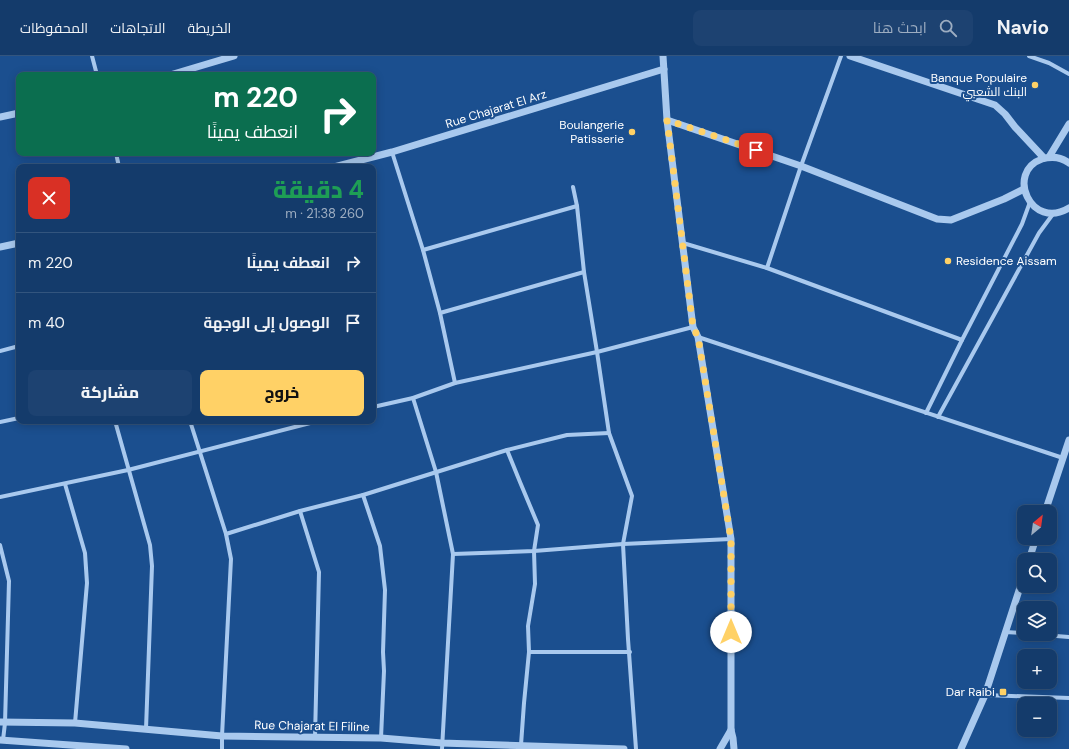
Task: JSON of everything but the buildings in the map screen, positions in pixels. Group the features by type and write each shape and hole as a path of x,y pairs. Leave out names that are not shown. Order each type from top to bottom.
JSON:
{"street":[{"path":"92,56 95,72"},
{"path":"180,72 234,56"},
{"path":"663,56 667,120 693,327 698,337 731,539 731,730 734,749"},
{"path":"767,268 801,166 841,56"},
{"path":"850,56 995,105 1006,114 1015,127 1047,158"},
{"path":"1029,56 1049,63 1069,74"},
{"name":"Rue Chajarat El Arz","path":"346,164 392,152 664,69"},
{"path":"0,117 16,114"},
{"path":"667,120 801,166 937,219 951,220 1004,199 1024,188"},
{"path":"1047,158 1069,124"},
{"path":"392,152 423,250 440,313 455,383"},
{"path":"1069,163 1057,157 1047,158 1037,162 1029,169 1024,188 1026,196 1030,202 1039,210 1053,214 1060,213 1069,208"},
{"path":"573,187 577,206 584,272 609,433 632,496 623,544 636,749"},
{"path":"926,413 1022,224 1030,202"},
{"path":"423,250 577,206"},
{"path":"938,417 1039,233 1053,214"},
{"path":"0,247 16,243"},
{"path":"683,243 767,268 962,340"},
{"path":"440,313 584,272"},
{"path":"376,406 413,398 455,383 597,352 693,327"},
{"path":"698,337 1063,458"},
{"path":"0,351 16,347"},
{"path":"413,398 436,472 453,554 442,746"},
{"path":"0,422 16,419"},
{"path":"116,424 150,545 152,566 146,729"},
{"path":"191,424 226,534 231,559 222,749"},
{"path":"0,497 128,470 306,424"},
{"path":"226,534 300,510 363,495 507,450 567,435 609,433"},
{"path":"1047,505 1069,440"},
{"path":"507,450 538,525 534,551 535,584 528,626 530,652 524,703 522,745"},
{"path":"64,484 85,553 87,583 75,723"},
{"path":"363,495 380,546 385,590 381,738"},
{"path":"300,510 319,572 315,737"},
{"path":"453,554 534,551 623,544 731,539"},
{"path":"0,545 9,582 2,740 126,749"},
{"path":"961,749 985,695 1018,593"},
{"path":"1005,632 1017,633"},
{"path":"1057,636 1069,637"},
{"path":"530,652 630,652"},
{"path":"985,695 1069,698"},
{"name":"Rue Chajarat El Filine","path":"2,722 75,723 222,736 381,738 442,746 522,745 624,749"},
{"path":"720,749 731,730"}],"place":[{"name":"Banque Populaire البنك الشعبي","path":"1035,85"},
{"name":"Boulangerie Patisserie","path":"632,132"},
{"name":"Residence Aissam","path":"948,261"},
{"name":"Dar Raibi","path":"1003,692"}],"route":[{"path":"731,632 731,539 698,337 693,327 667,120 756,150"}]}
